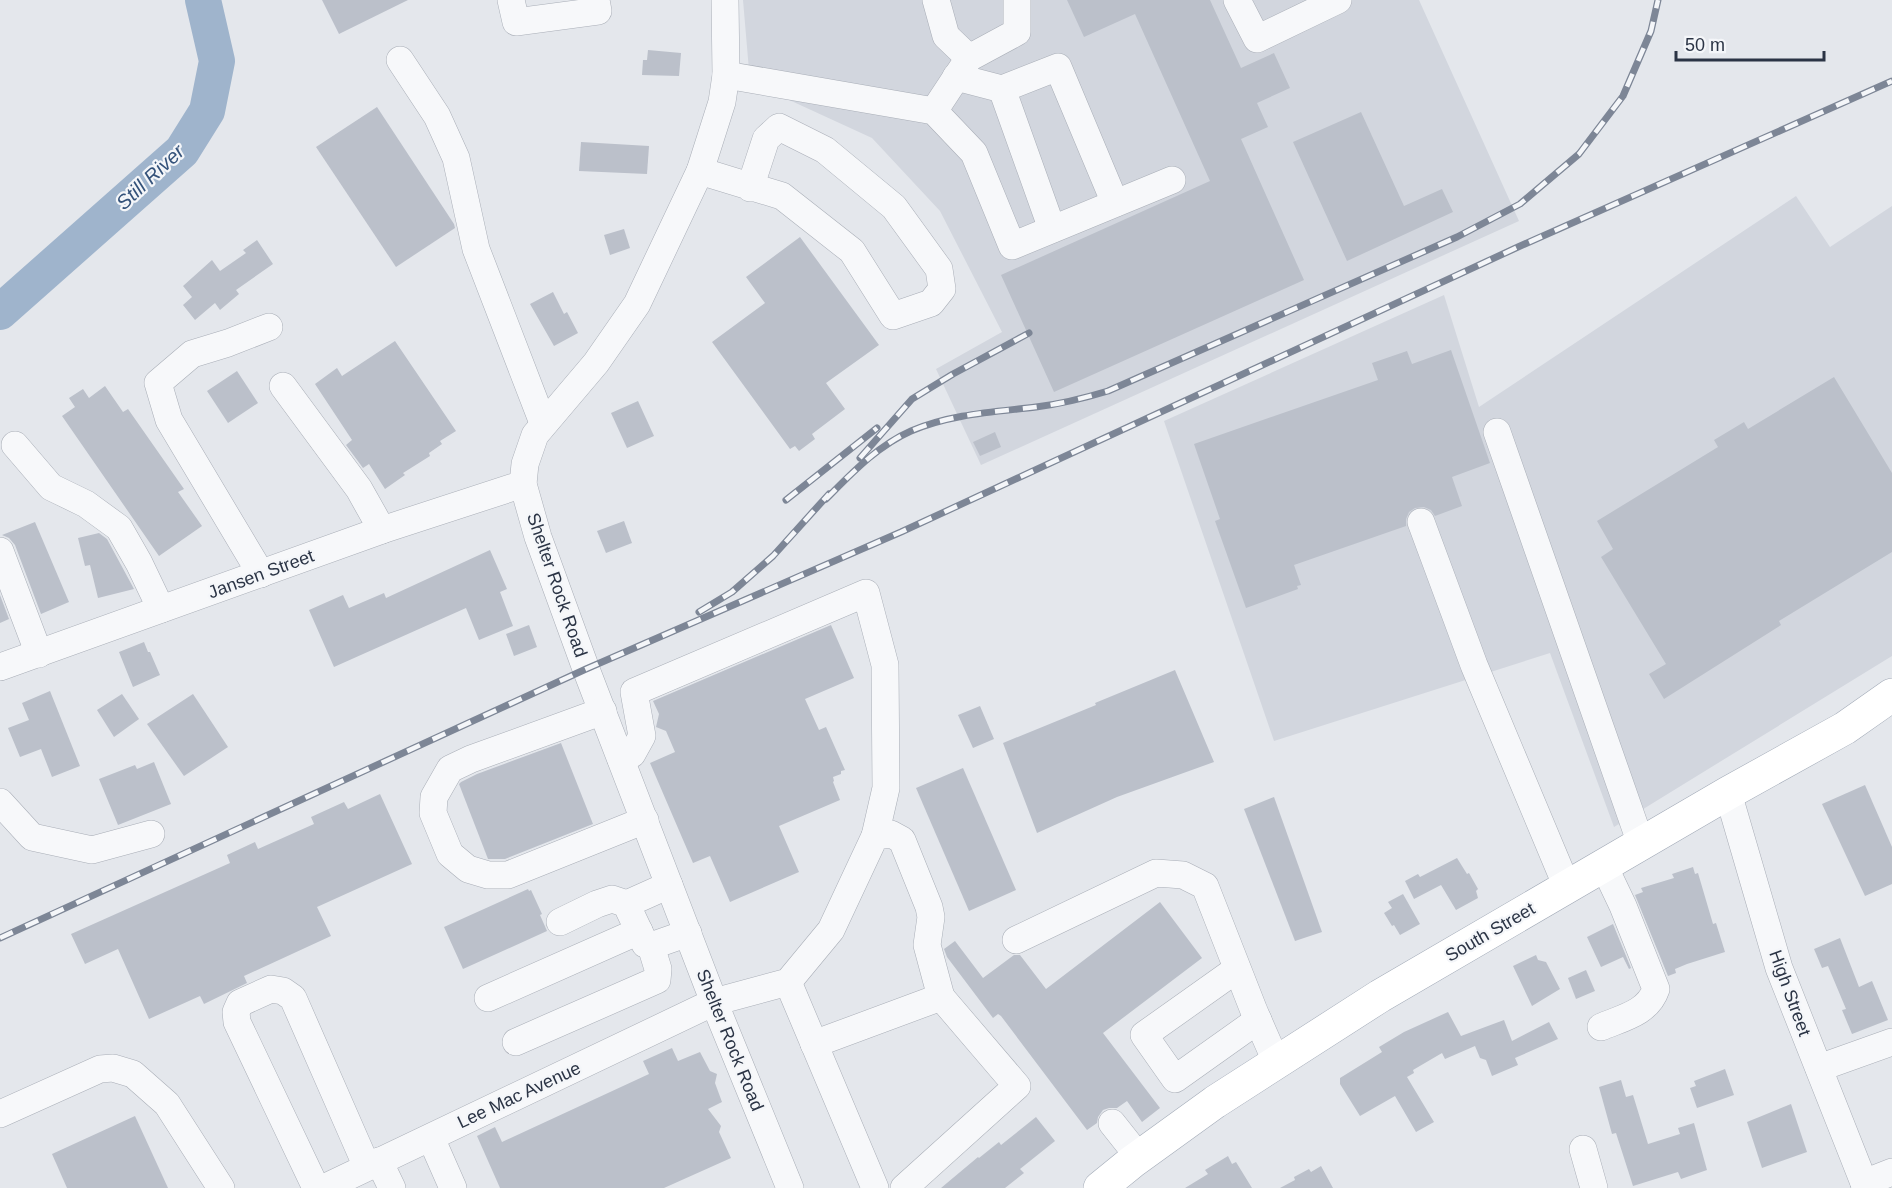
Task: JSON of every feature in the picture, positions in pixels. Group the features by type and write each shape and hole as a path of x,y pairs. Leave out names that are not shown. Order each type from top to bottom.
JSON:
{"main road":[{"name":"South Street","path":"1100,1188 1215,1102 1380,996 1728,792 1845,728 1892,695"}],"street":[{"path":"512,0 516,22 598,11 596,0"},
{"name":"Shelter Rock Road","path":"725,0 726,75 722,102 700,171 637,304 596,363 543,423 529,448 523,484 538,537 621,759 714,1002 789,1188"},
{"path":"936,0 946,36 962,67 1002,89 1052,230"},
{"path":"934,111 962,67 1017,32 1017,0"},
{"path":"1237,0 1257,39 1338,0"},
{"path":"400,60 437,116 456,158 476,249 543,423"},
{"path":"1002,89 1058,67 1115,203"},
{"path":"726,75 934,111 974,153 1012,246 1172,180"},
{"path":"700,171 750,188 782,196 852,250 893,316 931,303 942,289 939,269 894,207 825,150 779,127 766,139 750,188"},
{"path":"261,574 169,420 158,383 192,354 269,327"},
{"path":"283,386 359,489 382,530"},
{"path":"1497,432 1641,844"},
{"path":"15,445 51,487 86,504 118,528 139,563 161,609"},
{"name":"Jansen Street","path":"0,668 382,530 523,484"},
{"path":"1421,522 1474,665 1567,887"},
{"path":"0,550 39,654"},
{"path":"621,759 632,754 642,736 634,692 866,593 885,665 886,788 875,836 831,930 788,982 874,1188"},
{"path":"603,711 471,759 450,769 434,797 433,813 450,854 468,869 488,875 508,875 645,820"},
{"name":"High Street","path":"1728,792 1779,968 1865,1185"},
{"path":"0,801 32,837 92,850 151,834"},
{"path":"875,836 891,834 902,840 929,907 931,917 927,945 941,997 1017,1086 904,1188"},
{"path":"1601,1026 1645,1008 1652,1000 1656,989 1623,906 1604,866"},
{"path":"1016,940 1156,873 1183,874 1205,886 1258,1020 1271,1050 1279,1061"},
{"path":"516,1042 657,980 658,969 645,938 629,910 631,902 669,885"},
{"path":"560,922 597,904 612,900 630,905"},
{"path":"488,998 645,938 688,933"},
{"path":"1237,969 1144,1035 1175,1079 1258,1020"},
{"name":"Lee Mac Avenue","path":"324,1188 714,1002 788,982"},
{"path":"316,1188 237,1022 236,1011 240,1003 271,989 283,991 293,998 373,1164 392,1188"},
{"path":"814,1044 941,997"},
{"path":"1819,1068 1892,1042"},
{"path":"0,1114 100,1069 113,1068 133,1074 167,1104 221,1188"},
{"path":"1112,1123 1139,1157"},
{"path":"430,1138 453,1188"},
{"path":"1583,1149 1594,1188"},
{"path":"1865,1185 1892,1172"}],"shaded area":[{"path":"743,0 1419,0 1519,221 981,465 936,369 1002,332 940,211 872,138 750,82"},
{"path":"1796,196 1830,247 1892,206 1892,656 1614,827 1550,653 1274,741 1164,421 1444,295 1479,407"}],"building":[{"path":"322,0 408,0 339,34"},
{"path":"1067,0 1210,0 1241,68 1274,53 1290,88 1257,103 1268,127 1241,139 1304,280 1054,392 1001,275 1210,181 1135,14 1084,37"},
{"path":"648,50 681,53 679,76 642,75 643,60 647,60"},
{"path":"377,107 455,228 396,267 316,147"},
{"path":"1361,112 1404,206 1442,189 1453,212 1347,261 1293,142"},
{"path":"581,142 649,146 647,174 579,171"},
{"path":"624,229 630,248 610,255 604,235"},
{"path":"800,237 879,345 826,383 845,409 812,434 815,439 799,451 795,446 790,449 712,342 765,303 746,277"},
{"path":"257,240 273,264 236,290 239,294 220,310 215,303 195,320 183,305 192,297 183,286 212,260 220,271 246,253 243,250"},
{"path":"553,292 564,314 567,312 578,333 554,346 530,304"},
{"path":"395,341 456,431 440,441 442,444 429,453 430,456 403,473 405,475 385,489 369,464 363,468 346,445 352,440 315,384 337,368 342,376"},
{"path":"1451,350 1490,463 1452,477 1462,506 1435,516 1431,510 1424,507 1415,508 1409,512 1406,526 1294,565 1301,585 1297,586 1298,589 1246,608 1215,521 1220,519 1194,444 1378,380 1372,363 1407,351 1412,364"},
{"path":"237,371 258,403 228,423 207,391"},
{"path":"1834,377 1892,473 1892,552 1779,621 1781,625 1664,699 1649,674 1666,664 1601,557 1613,549 1597,521 1718,447 1714,440 1744,422 1748,429"},
{"path":"105,386 123,412 128,409 184,489 178,492 202,526 159,556 62,416 75,407 69,398 83,389 89,398"},
{"path":"638,401 654,436 627,448 611,413"},
{"path":"995,432 1001,447 980,456 973,442"},
{"path":"624,521 632,543 606,553 597,531"},
{"path":"35,522 69,602 41,614 15,545 9,538 2,535"},
{"path":"99,533 107,539 134,589 98,598 90,565 85,566 78,538"},
{"path":"490,550 507,589 500,592 513,626 479,640 466,608 334,667 309,610 343,595 349,608 384,593 386,598"},
{"path":"0,595 9,619 0,623"},
{"path":"529,625 537,647 514,656 506,634"},
{"path":"831,625 854,678 805,699 819,730 826,727 845,770 833,777 840,800 779,826 799,872 730,902 710,856 693,863 650,763 675,752 666,731 656,727 659,714 653,701"},
{"path":"144,642 160,675 133,687 119,652"},
{"path":"1175,670 1214,762 1117,797 1037,833 1003,743"},
{"path":"50,691 80,766 52,777 41,749 20,757 8,728 29,720 22,703"},
{"path":"122,694 139,719 114,737 97,710"},
{"path":"193,694 228,747 184,776 147,724"},
{"path":"980,706 994,739 973,748 958,715"},
{"path":"561,743 593,824 505,859 488,859 459,784 477,774"},
{"path":"154,762 171,804 118,825 99,779 135,765 137,769"},
{"path":"963,768 1016,890 969,911 916,788"},
{"path":"1865,785 1892,847 1892,884 1865,896 1822,804"},
{"path":"380,794 412,864 317,907 331,936 244,976 247,983 204,1004 200,996 149,1019 118,949 85,964 71,934 230,863 227,855 255,842 258,849 314,824 311,817 344,802 348,809"},
{"path":"1274,797 1322,932 1295,941 1244,809"},
{"path":"1457,858 1478,889 1476,891 1478,898 1456,910 1441,885 1414,899 1405,881 1418,874 1420,877"},
{"path":"1693,867 1695,874 1698,873 1713,924 1716,923 1725,952 1675,969 1676,973 1668,976 1635,895 1643,892 1641,888 1674,878 1672,874"},
{"path":"528,889 531,890 542,914 540,915 547,931 463,969 444,927"},
{"path":"1403,894 1420,924 1400,935 1384,913 1392,908 1388,902"},
{"path":"1160,902 1202,958 1103,1033 1160,1108 1142,1122 1127,1101 1117,1108 1103,1110 1097,1123 1087,1130 1001,1016 998,1014 993,1018 947,957 944,949 955,941 983,978 1014,955 1020,955 1046,989"},
{"path":"1613,924 1631,968 1629,969 1623,957 1601,967 1587,937"},
{"path":"1840,938 1859,987 1872,981 1888,1020 1852,1034 1842,1010 1846,1009 1828,966 1822,968 1814,949"},
{"path":"1536,955 1538,960 1546,962 1560,989 1532,1006 1513,966"},
{"path":"1586,970 1595,991 1576,999 1568,978"},
{"path":"1448,1012 1461,1036 1504,1020 1512,1041 1549,1022 1558,1039 1515,1058 1518,1065 1492,1076 1486,1060 1480,1058 1475,1046 1445,1059 1442,1053 1413,1070 1414,1073 1407,1077 1434,1122 1416,1132 1395,1096 1360,1116 1340,1084 1340,1078 1382,1052 1379,1047 1404,1032"},
{"path":"672,1048 678,1061 700,1052 710,1071 717,1074 715,1083 722,1102 708,1109 721,1126 719,1132 731,1158 664,1188 500,1188 477,1136 495,1127 502,1142 649,1074 643,1061"},
{"path":"1725,1069 1734,1095 1697,1108 1690,1088 1696,1086 1694,1081"},
{"path":"1621,1080 1626,1097 1633,1095 1648,1144 1680,1134 1678,1128 1694,1123 1707,1170 1681,1179 1678,1172 1633,1186 1616,1133 1612,1134 1599,1087"},
{"path":"1791,1104 1807,1152 1762,1168 1747,1122"},
{"path":"135,1116 168,1188 67,1188 52,1154"},
{"path":"1036,1117 1055,1141 1020,1169 1024,1173 1005,1188 941,1188 978,1157 999,1142 1001,1145"},
{"path":"1228,1156 1232,1164 1236,1162 1252,1188 1185,1188 1208,1174 1205,1170"},
{"path":"1321,1166 1333,1188 1280,1188 1295,1180 1294,1177"}],"waterway":[{"name":"Still River","path":"0,312 182,151 207,111 217,61 203,0"}],"railway":[{"path":"826,499 855,470 887,444 911,431 957,417 1054,404 1108,391 1457,237 1520,204 1579,154 1623,96 1651,31 1658,0"},
{"path":"0,938 586,669 901,532 1518,247 1892,81"},
{"path":"860,458 912,399 1029,333"},
{"path":"786,500 877,428"},
{"path":"699,612 732,592 773,556 829,494"}]}
